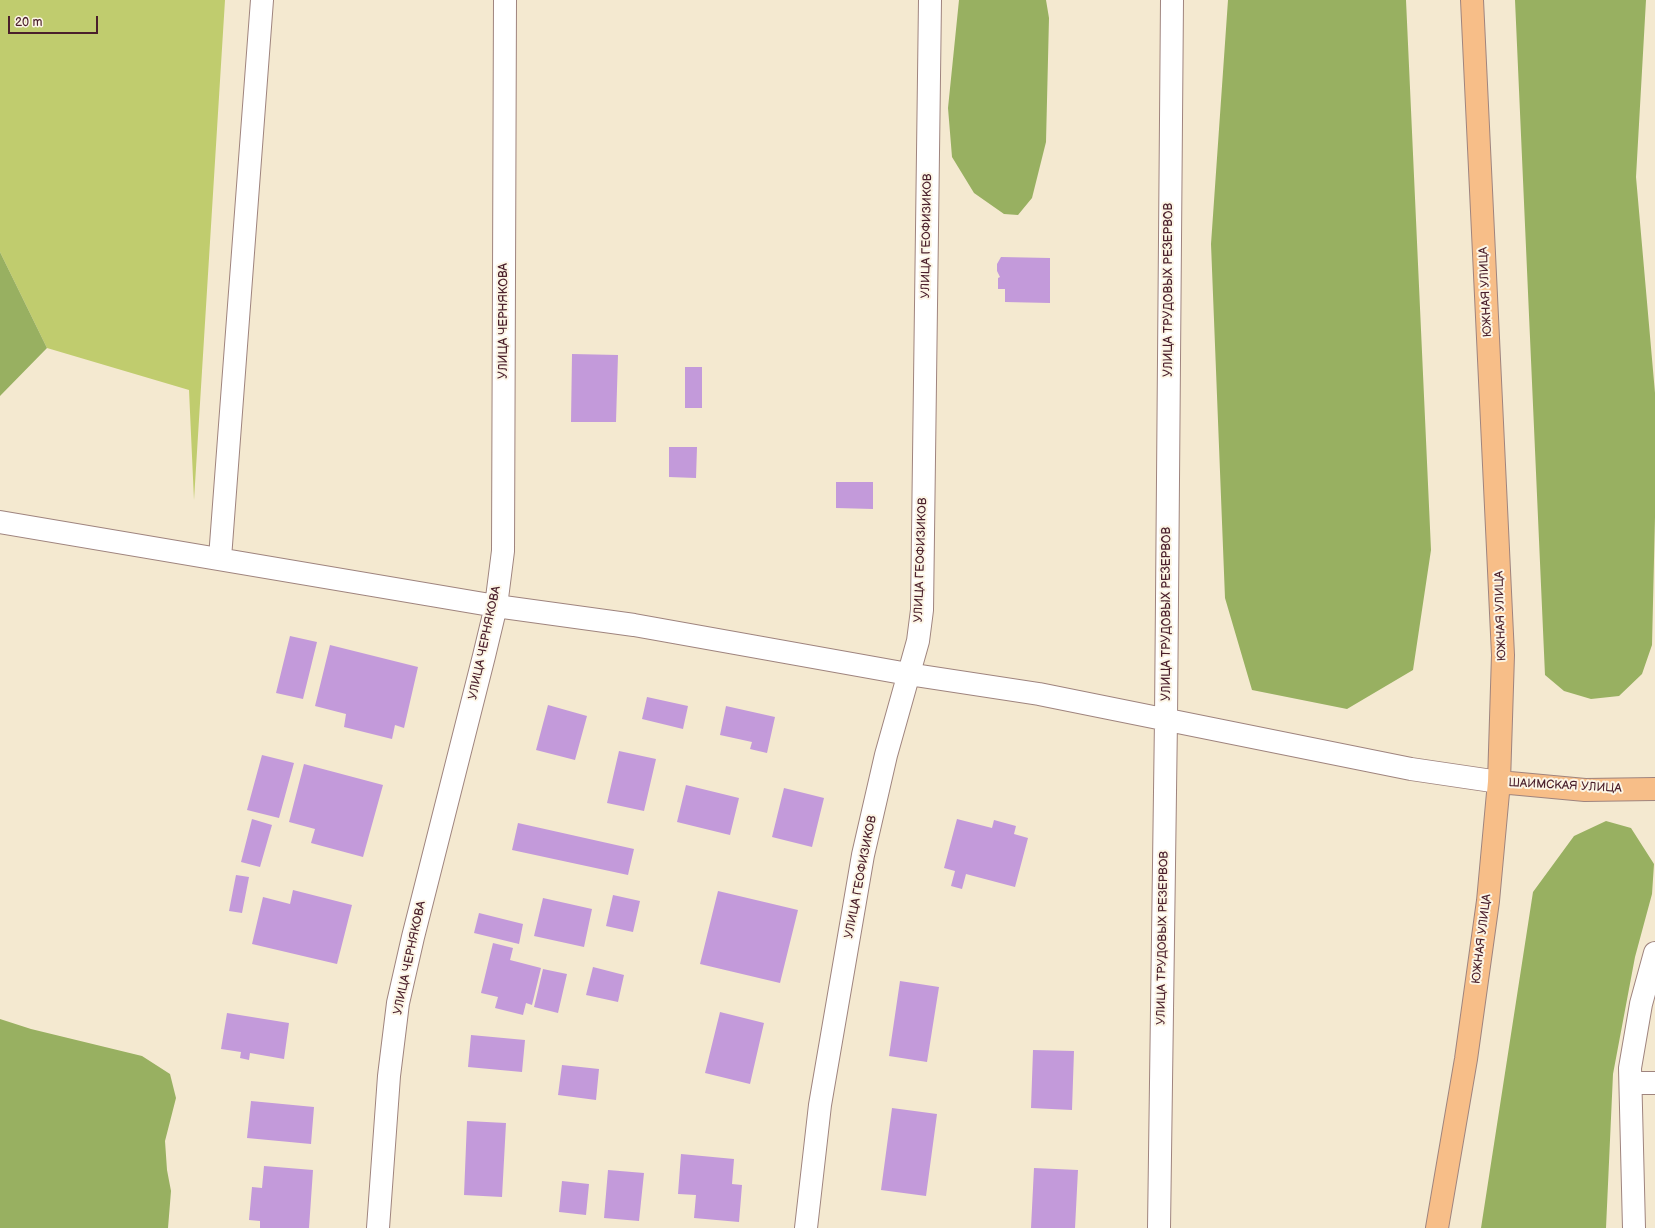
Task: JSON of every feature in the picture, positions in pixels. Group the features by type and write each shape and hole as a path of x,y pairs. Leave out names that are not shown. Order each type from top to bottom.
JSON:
{"main road":[{"name":"ЮЖНАЯ УЛИЦА","path":"1437,1228 1466,1059 1488,901 1499,782 1503,655 1472,0"},
{"name":"ШАИМСКАЯ УЛИЦА","path":"1499,782 1584,790 1655,789"}],"street":[{"path":"220,558 262,0"},
{"name":"УЛИЦА ЧЕРНЯКОВА","path":"378,1228 389,1076 398,1003 413,937 496,606 503,551 506,0"},
{"name":"УЛИЦА ГЕОФИЗИКОВ","path":"806,1228 820,1105 863,855 886,756 918,641 922,610 930,0"},
{"name":"УЛИЦА ТРУДОВЫХ РЕЗЕРВОВ","path":"1159,1228 1166,719 1172,0"},
{"path":"0,522 220,558 496,606 634,625 908,674 1039,694 1411,770 1499,782"},
{"path":"1634,1228 1630,1068 1641,1004 1655,954"},
{"path":"1631,1083 1655,1083"}],"green space":[{"path":"0,0 225,0 194,500 189,390 47,348 0,252"},
{"path":"959,0 1046,0 1049,18 1046,142 1032,198 1018,215 1004,214 974,193 952,157 948,108"},
{"path":"1228,0 1406,0 1431,550 1413,670 1347,709 1252,690 1225,598 1211,244"},
{"path":"1515,0 1646,0 1636,177 1655,393 1655,517 1652,645 1642,674 1619,696 1591,699 1564,691 1545,675"},
{"path":"0,252 47,348 0,396"},
{"path":"1606,821 1631,828 1654,864 1652,894 1635,957 1613,1074 1606,1228 1481,1228 1533,892 1574,836"},
{"path":"0,1019 31,1029 142,1056 170,1074 176,1098 165,1141 167,1170 171,1191 168,1228 0,1228"}],"building":[{"path":"1001,257 1050,258 1050,303 1005,302 1005,289 998,289 998,278 1000,277 997,271 997,264"},
{"path":"572,354 618,355 616,422 571,422"},
{"path":"685,367 702,367 702,408 685,408"},
{"path":"669,447 697,447 696,478 669,477"},
{"path":"836,482 873,482 873,509 836,508"},
{"path":"290,636 317,642 303,699 276,693"},
{"path":"330,645 418,667 404,728 395,725 392,739 344,727 346,714 315,706"},
{"path":"647,697 688,706 683,729 642,719"},
{"path":"548,705 587,716 575,760 536,750"},
{"path":"726,706 775,717 767,753 750,749 752,742 720,735"},
{"path":"619,751 656,759 644,811 607,803"},
{"path":"262,755 294,763 279,818 247,810"},
{"path":"304,764 383,785 363,857 311,843 315,829 289,822"},
{"path":"686,785 739,798 730,835 677,822"},
{"path":"784,788 824,798 812,847 772,837"},
{"path":"252,819 272,825 260,867 241,862"},
{"path":"957,819 992,828 994,820 1016,826 1014,834 1028,838 1015,887 966,874 962,889 951,886 955,871 944,868"},
{"path":"518,823 634,849 628,875 512,850"},
{"path":"236,875 249,877 242,913 229,911"},
{"path":"293,890 352,905 337,964 252,944 263,897 290,904"},
{"path":"718,891 798,910 780,983 700,964"},
{"path":"613,895 640,901 633,932 606,926"},
{"path":"543,898 592,909 584,947 534,936"},
{"path":"479,913 523,924 519,944 474,933"},
{"path":"493,943 513,948 510,960 541,968 532,1005 526,1003 523,1015 495,1008 498,997 481,993"},
{"path":"593,967 624,975 618,1002 586,995"},
{"path":"543,969 567,974 558,1013 534,1007"},
{"path":"900,981 939,987 927,1062 889,1056"},
{"path":"720,1012 764,1023 750,1084 705,1073"},
{"path":"227,1013 289,1023 284,1059 250,1053 249,1060 240,1058 241,1052 221,1049"},
{"path":"471,1035 525,1040 522,1072 468,1067"},
{"path":"1033,1050 1074,1051 1072,1110 1031,1108"},
{"path":"562,1065 599,1069 596,1100 558,1095"},
{"path":"251,1101 314,1107 311,1144 247,1138"},
{"path":"892,1108 937,1114 926,1196 881,1190"},
{"path":"467,1121 506,1123 502,1197 464,1195"},
{"path":"681,1154 734,1159 732,1184 742,1185 739,1222 694,1218 696,1195 678,1194"},
{"path":"264,1166 313,1170 309,1228 260,1228 260,1221 249,1220 252,1187 262,1188"},
{"path":"1034,1168 1078,1170 1075,1228 1031,1228"},
{"path":"608,1170 644,1173 639,1221 604,1218"},
{"path":"562,1181 589,1184 586,1215 559,1212"}]}
